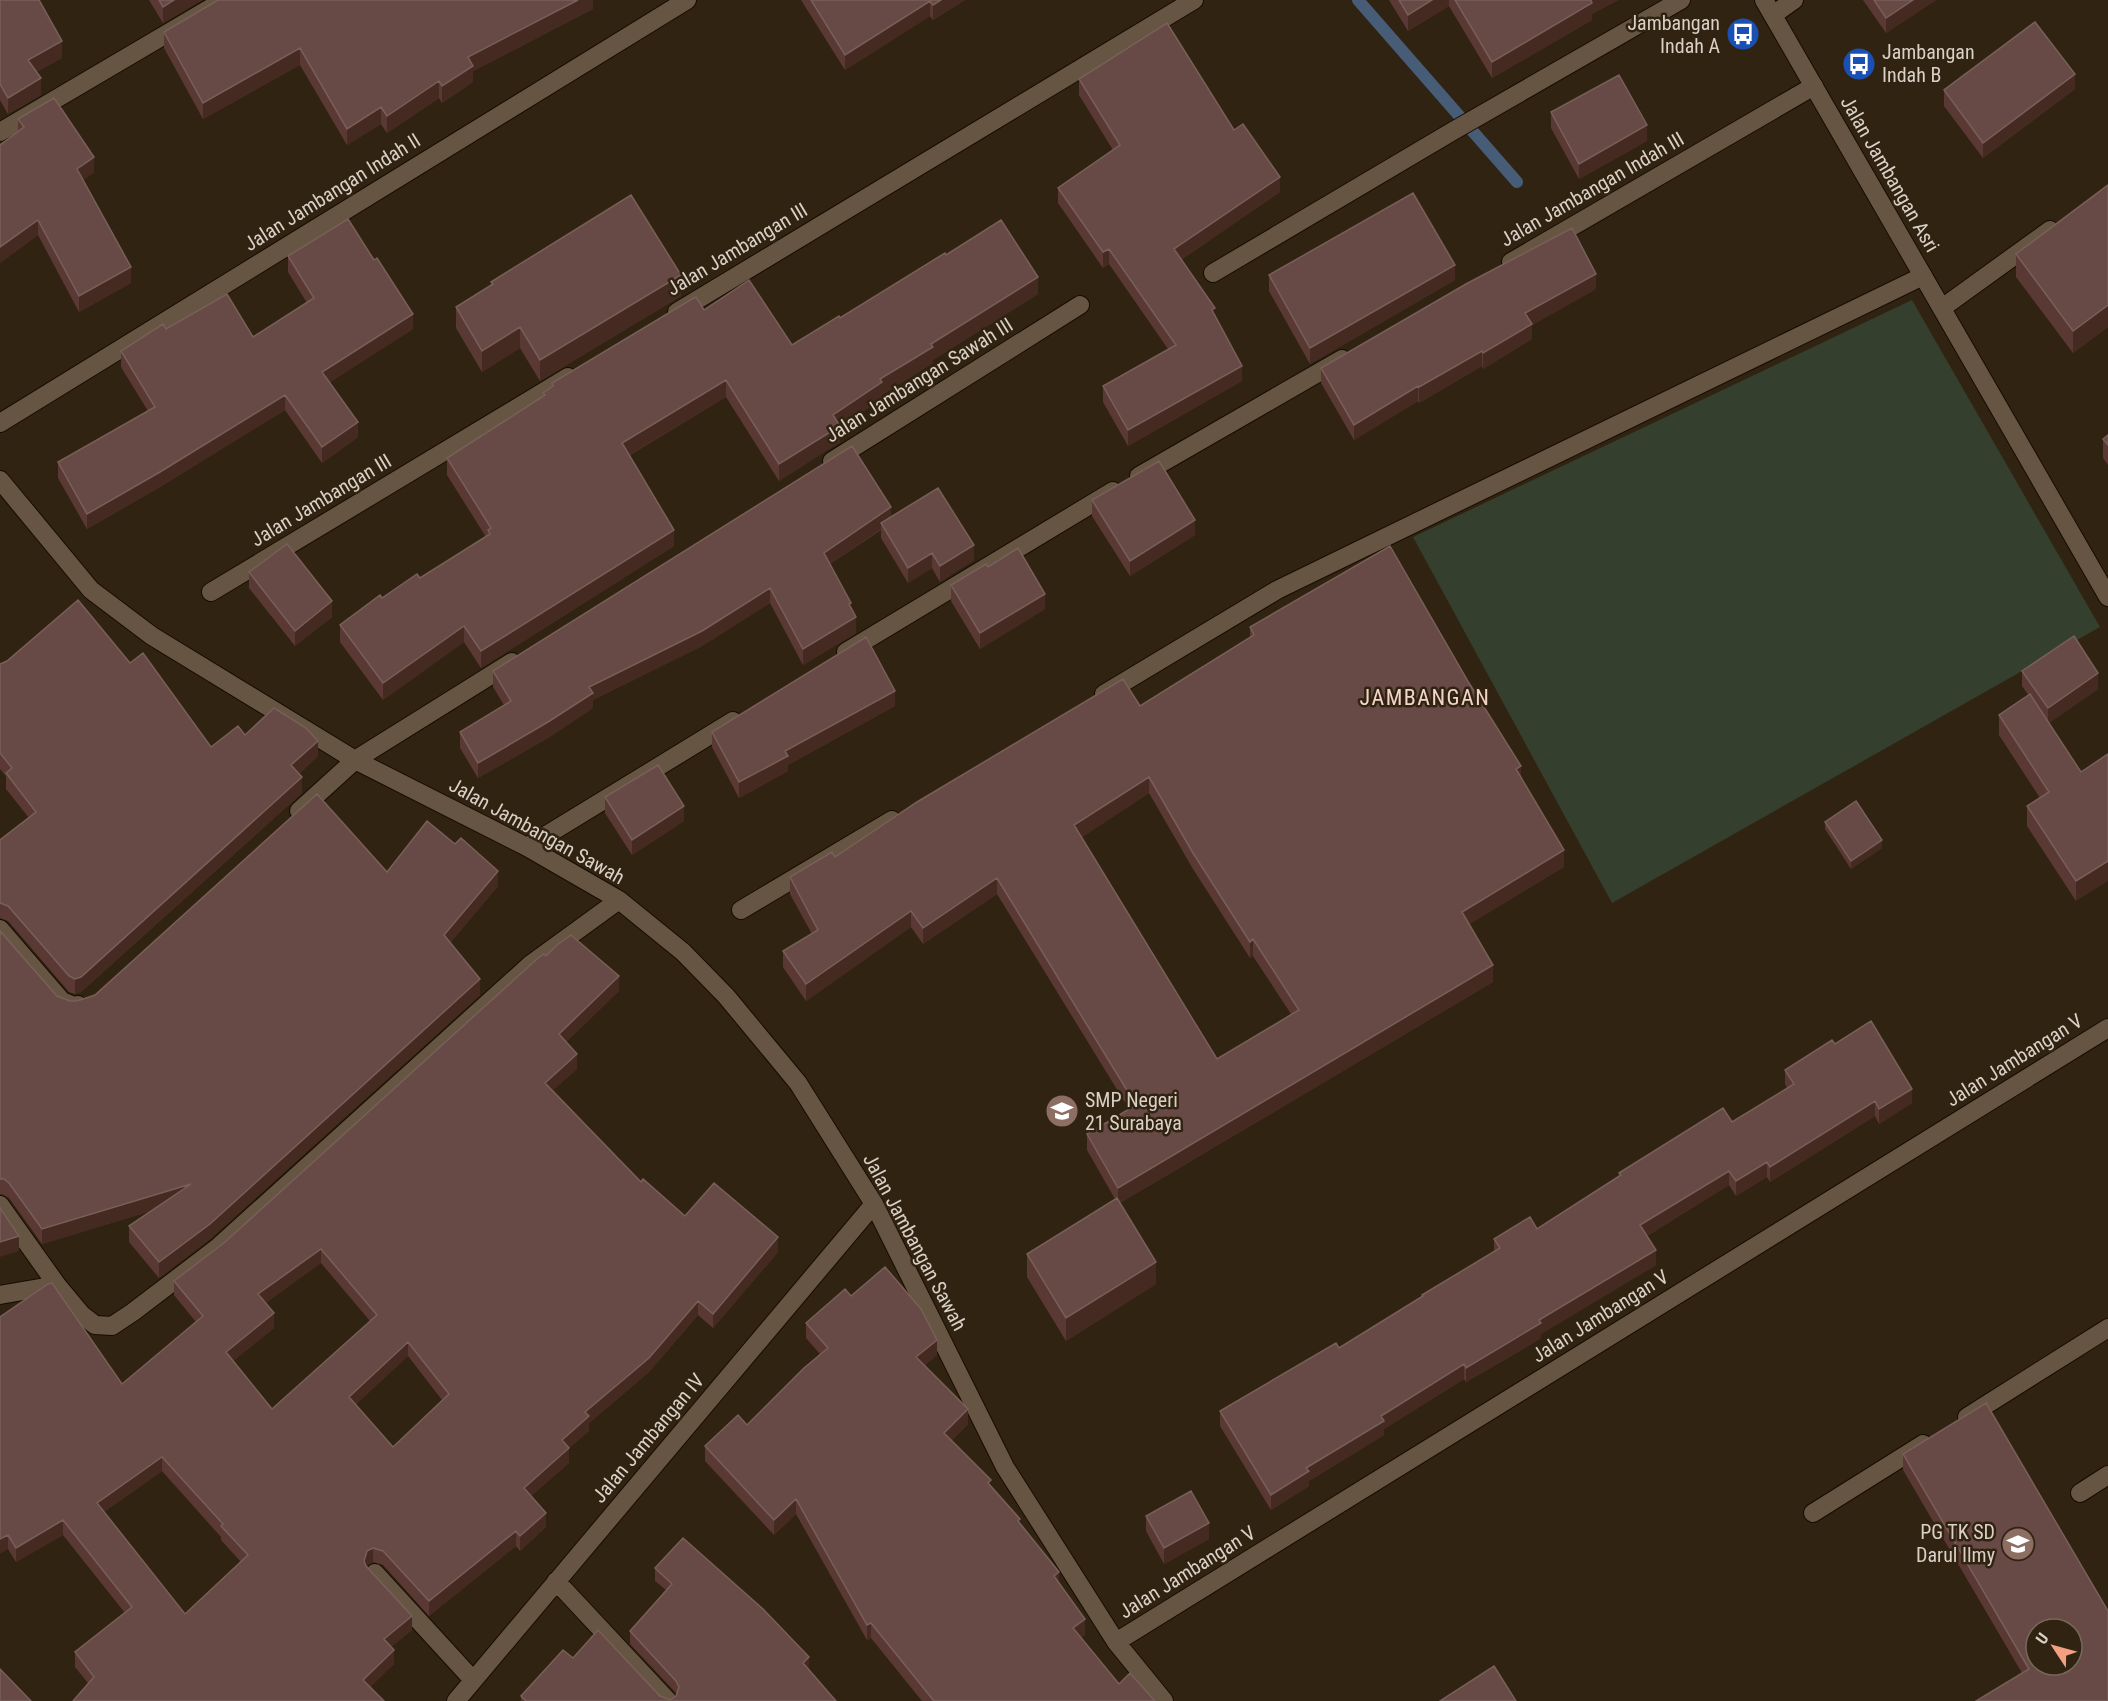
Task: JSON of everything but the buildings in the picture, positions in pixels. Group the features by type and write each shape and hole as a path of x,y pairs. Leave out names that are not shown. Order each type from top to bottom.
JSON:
{"street":[{"path":"0,132 224,0"},
{"name":"Jalan Jambangan Indah II","path":"0,423 687,0"},
{"name":"Jalan Jambangan III","path":"662,321 1194,0"},
{"path":"1213,273 1681,0"},
{"path":"1769,8 1794,0"},
{"name":"Jalan Jambangan Asri","path":"1769,8 2108,597"},
{"name":"Jalan Jambangan Indah III","path":"1491,273 1814,86"},
{"path":"1942,308 2061,221"},
{"path":"1085,705 1277,590 1923,276"},
{"name":"Jalan Jambangan Sawah III","path":"817,470 1080,305"},
{"path":"829,662 1060,521 1358,350"},
{"name":"Jalan Jambangan III","path":"211,592 580,370"},
{"name":"Jalan Jambangan Sawah","path":"0,480 86,593 355,760 527,847 619,900 683,952 726,996 798,1083 874,1204 1005,1467 1116,1642 1164,1701"},
{"path":"285,823 355,760 524,655"},
{"path":"527,847 748,711"},
{"path":"741,910 903,813"},
{"path":"0,1205 57,1285 82,1315 96,1325 112,1326 134,1312 217,1248 531,964 619,900"},
{"path":"0,929 62,1001 74,1006 87,1002 96,994"},
{"name":"Jalan Jambangan V","path":"1116,1642 2108,1029"},
{"name":"Jalan Jambangan IV","path":"456,1701 874,1204"},
{"path":"0,1295 57,1285"},
{"path":"1813,1513 2108,1328"},
{"path":"2080,1493 2108,1475"},
{"path":"375,1573 473,1680"},
{"path":"556,1581 668,1701"}],"green space":[{"path":"1912,300 2100,627 1612,903 1413,537"}],"waterway":[{"path":"1358,0 1517,182"}],"place":[{"name":"Jambangan Indah A","path":"1743,34"},
{"name":"Jambangan Indah B","path":"1859,64"},
{"name":"SMP Negeri 21 Surabaya","path":"1062,1111"},
{"name":"PG TK SD Darul Ilmy","path":"2018,1544"}],"district":[{"name":"JAMBANGAN","path":"1425,697"}]}
